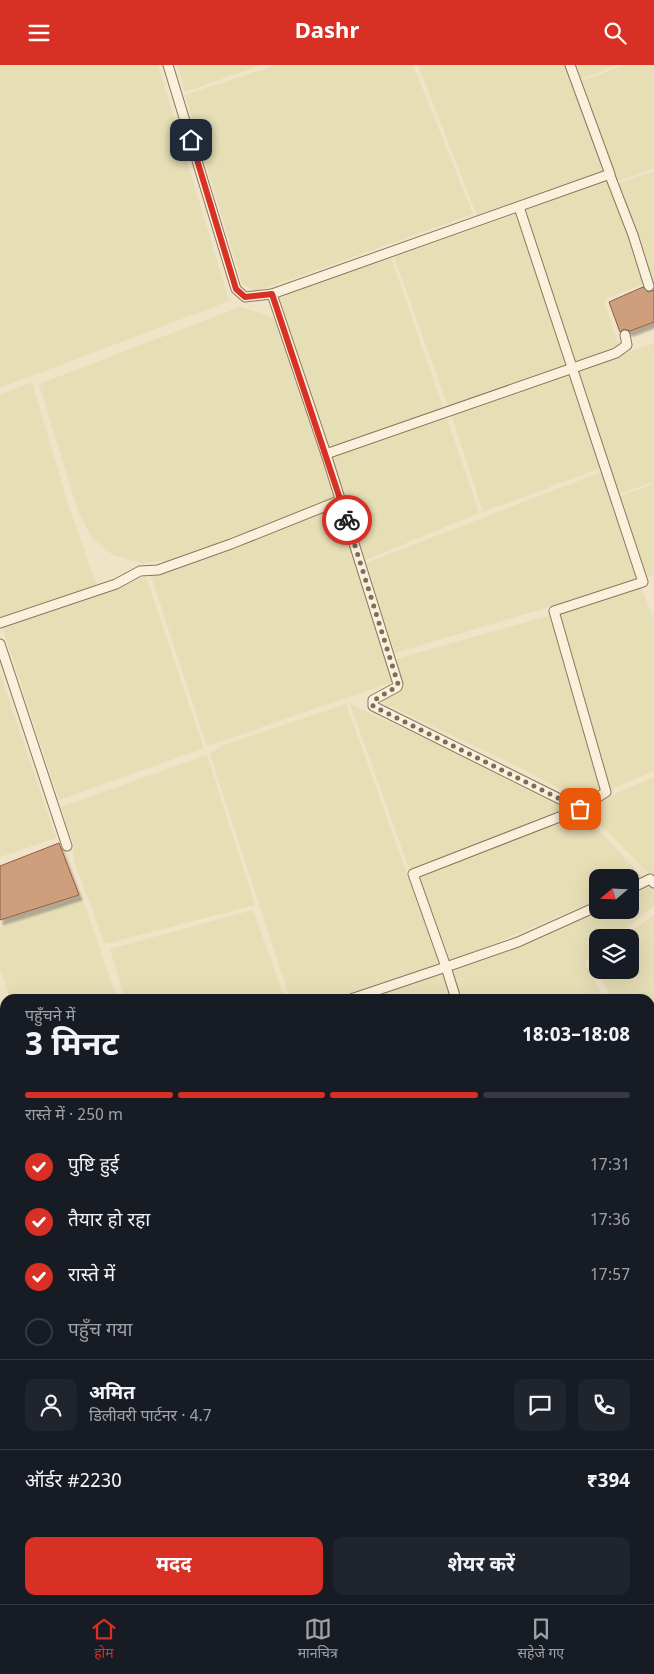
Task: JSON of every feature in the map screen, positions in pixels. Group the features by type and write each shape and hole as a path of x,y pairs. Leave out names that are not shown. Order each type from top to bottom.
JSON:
{"street":[{"path":"168,65 236,289 245,297 272,294 519,207 609,173"},
{"path":"570,65 633,235 649,286"},
{"path":"454,994 413,874 580,809 606,792 554,611 643,582 519,207"},
{"path":"272,294 341,500 398,684 373,701 373,706 580,809"},
{"path":"326,455 616,353 627,345 625,335"},
{"path":"0,623 116,584 140,571 158,569 231,544 341,500"},
{"path":"0,644 67,846"},
{"path":"639,884 650,879 654,883"},
{"path":"366,994 518,942 589,910"}],"shaded area":[{"path":"0,65 158,65 229,301 0,388"},
{"path":"177,65 261,65 185,92"},
{"path":"276,65 413,65 473,214 269,287 254,291 242,283 185,95"},
{"path":"418,65 571,65 608,170 477,216"},
{"path":"576,65 618,65 581,79"},
{"path":"624,65 654,65 654,168 618,181 582,81"},
{"path":"654,171 654,283 651,284 619,183"},
{"path":"608,176 646,283 607,298 605,304 619,346 573,362 520,206"},
{"path":"516,214 568,367 449,409 394,257"},
{"path":"389,252 444,410 330,450 277,299"},
{"path":"240,307 273,317 280,331 335,500 173,560 142,563 113,555 93,539 78,511 39,384"},
{"path":"654,343 654,482 618,494 578,370"},
{"path":"569,371 603,467 483,512 451,414"},
{"path":"32,382 68,504 97,586 2,620 0,616 0,395"},
{"path":"446,416 479,513 365,560 332,457"},
{"path":"604,471 639,580 395,653 366,563"},
{"path":"654,484 654,575 645,578 619,496"},
{"path":"337,505 393,682 207,746 151,576"},
{"path":"146,577 204,748 59,800 2,626"},
{"path":"641,586 654,621 654,771 608,791 558,613"},
{"path":"552,615 603,791 584,801 500,758 381,702 404,687 396,659"},
{"path":"0,673 56,838 0,857"},
{"path":"346,704 440,965 356,994 288,994 210,754 221,746"},
{"path":"350,704 495,771 573,809 410,871"},
{"path":"207,755 255,905 105,944 74,861 73,844 61,807"},
{"path":"654,777 654,879 586,810 591,804"},
{"path":"582,812 635,869 589,869 589,903 450,962 419,876"},
{"path":"639,874 645,880 639,882"},
{"path":"648,882 654,888 654,906 639,918 639,887"},
{"path":"82,897 115,994 8,994 0,968 0,927"},
{"path":"253,910 283,994 124,994 110,949"},
{"path":"589,914 589,919 638,919 625,929 589,929 589,958 585,962 589,970 589,979 594,979 601,994 460,994 452,969"},
{"path":"654,915 654,994 609,994 601,979 639,979 639,929 634,929"},
{"path":"443,972 450,994 378,994"}],"building":[{"path":"643,287 648,292 654,290 654,322 630,331 624,329 620,332 609,302"},
{"path":"59,843 79,895 0,920 0,866"}],"way so far":[{"path":"347,520 398,684 373,701 373,706 580,809"}],"route":[{"path":"191,140 236,289 245,297 272,294 347,520"}]}
